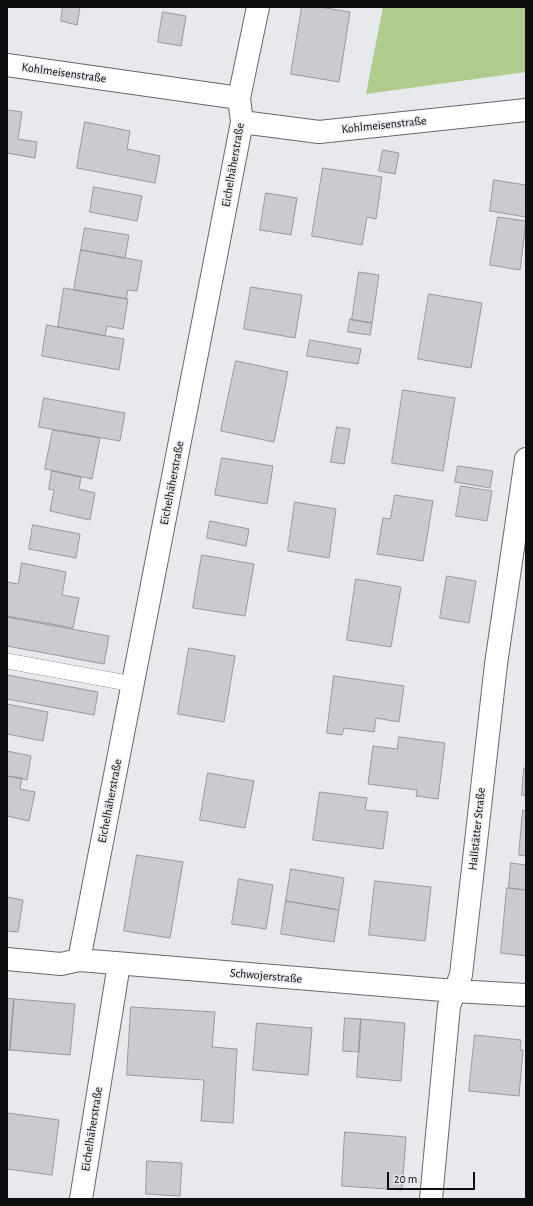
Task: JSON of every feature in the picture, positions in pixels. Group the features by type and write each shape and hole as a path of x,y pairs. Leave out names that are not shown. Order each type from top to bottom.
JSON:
{"street":[{"name":"Eichelhäherstraße","path":"79,960 242,122 239,98 258,7"},
{"name":"Kohlmeisenstraße","path":"7,65 239,98"},
{"name":"Kohlmeisenstraße","path":"242,122 319,132 526,110"},
{"name":"Hallstätter Straße","path":"431,1199 449,1006 461,975 496,664 526,459"},
{"name":"Schwojerstraße","path":"7,959 60,964 79,960 455,991 526,995"},
{"name":"Eichelhäherstraße","path":"81,1199 119,964"}],"lane":[{"path":"7,661 133,684"}],"green space":[{"path":"383,7 526,7 526,72 366,94"}],"building":[{"path":"63,7 80,7 77,25 61,21"},
{"path":"302,7 319,7 350,12 339,82 291,74"},
{"path":"163,12 186,16 181,46 158,42"},
{"path":"7,110 22,112 18,139 37,142 35,158 7,153"},
{"path":"85,122 130,131 127,149 160,156 155,183 77,168"},
{"path":"383,150 399,153 395,174 379,171"},
{"path":"323,168 382,177 376,219 367,217 362,245 312,236"},
{"path":"494,180 526,185 526,217 490,211"},
{"path":"94,187 142,196 137,221 90,212"},
{"path":"266,193 297,198 291,235 260,230"},
{"path":"498,217 526,221 520,270 490,265"},
{"path":"85,228 129,235 125,258 81,250"},
{"path":"81,250 142,261 137,291 128,290 126,299 74,290"},
{"path":"359,272 379,275 372,323 352,320"},
{"path":"251,287 302,295 295,338 244,329"},
{"path":"64,288 128,299 123,329 107,326 105,336 58,327"},
{"path":"429,294 482,303 471,368 418,359"},
{"path":"350,319 372,323 370,335 348,332"},
{"path":"47,325 124,339 119,370 42,356"},
{"path":"310,340 361,349 358,364 307,356"},
{"path":"236,361 288,372 274,442 221,431"},
{"path":"403,390 455,398 443,471 392,463"},
{"path":"44,398 125,413 120,441 39,427"},
{"path":"337,427 350,429 344,464 331,462"},
{"path":"53,430 100,438 92,479 45,469"},
{"path":"222,458 273,466 267,504 215,495"},
{"path":"458,466 493,471 490,488 455,482"},
{"path":"52,471 81,477 79,489 95,493 90,520 50,511 54,490 49,489"},
{"path":"461,486 492,491 487,521 456,516"},
{"path":"395,495 433,501 423,561 377,554 383,518 390,519"},
{"path":"295,502 336,509 329,558 288,551"},
{"path":"210,521 249,529 246,546 207,538"},
{"path":"33,525 80,534 76,558 29,549"},
{"path":"202,555 254,564 245,616 193,608"},
{"path":"22,563 66,572 62,595 79,598 73,628 7,616 7,582 18,584"},
{"path":"447,576 476,581 469,623 440,618"},
{"path":"356,579 401,587 391,647 347,640"},
{"path":"7,617 109,636 104,664 7,646"},
{"path":"189,648 235,656 224,722 178,714"},
{"path":"7,675 98,692 94,715 7,699"},
{"path":"334,676 404,686 399,722 376,718 374,732 344,728 342,735 327,733"},
{"path":"7,704 48,712 43,741 7,734"},
{"path":"399,737 445,743 438,799 416,796 417,790 368,784 373,746 397,749"},
{"path":"7,751 31,756 27,780 7,776"},
{"path":"524,768 526,769 526,796 522,795"},
{"path":"208,773 254,781 245,828 200,820"},
{"path":"7,776 22,778 20,789 35,792 29,821 7,816"},
{"path":"320,792 367,798 365,810 388,812 383,849 313,840"},
{"path":"523,810 526,811 526,856 519,855"},
{"path":"137,855 183,862 170,938 124,931"},
{"path":"511,863 526,865 526,890 509,888"},
{"path":"291,869 344,878 339,910 286,901"},
{"path":"239,879 273,885 266,929 232,924"},
{"path":"375,881 431,887 425,941 369,935"},
{"path":"507,888 526,890 526,956 501,953"},
{"path":"7,897 23,900 18,932 7,931"},
{"path":"286,901 339,910 334,942 281,934"},
{"path":"7,998 14,999 10,1050 7,1050"},
{"path":"14,999 75,1004 70,1055 10,1050"},
{"path":"131,1007 215,1012 212,1047 237,1049 233,1123 201,1121 204,1080 127,1075"},
{"path":"345,1018 361,1019 359,1052 343,1051"},
{"path":"361,1019 405,1023 401,1081 357,1077"},
{"path":"257,1023 312,1028 308,1075 253,1070"},
{"path":"475,1035 521,1040 520,1050 523,1050 519,1096 469,1091"},
{"path":"7,1113 59,1120 52,1175 7,1169"},
{"path":"345,1132 406,1137 402,1190 342,1186"},
{"path":"147,1161 182,1163 180,1196 146,1194"}]}
